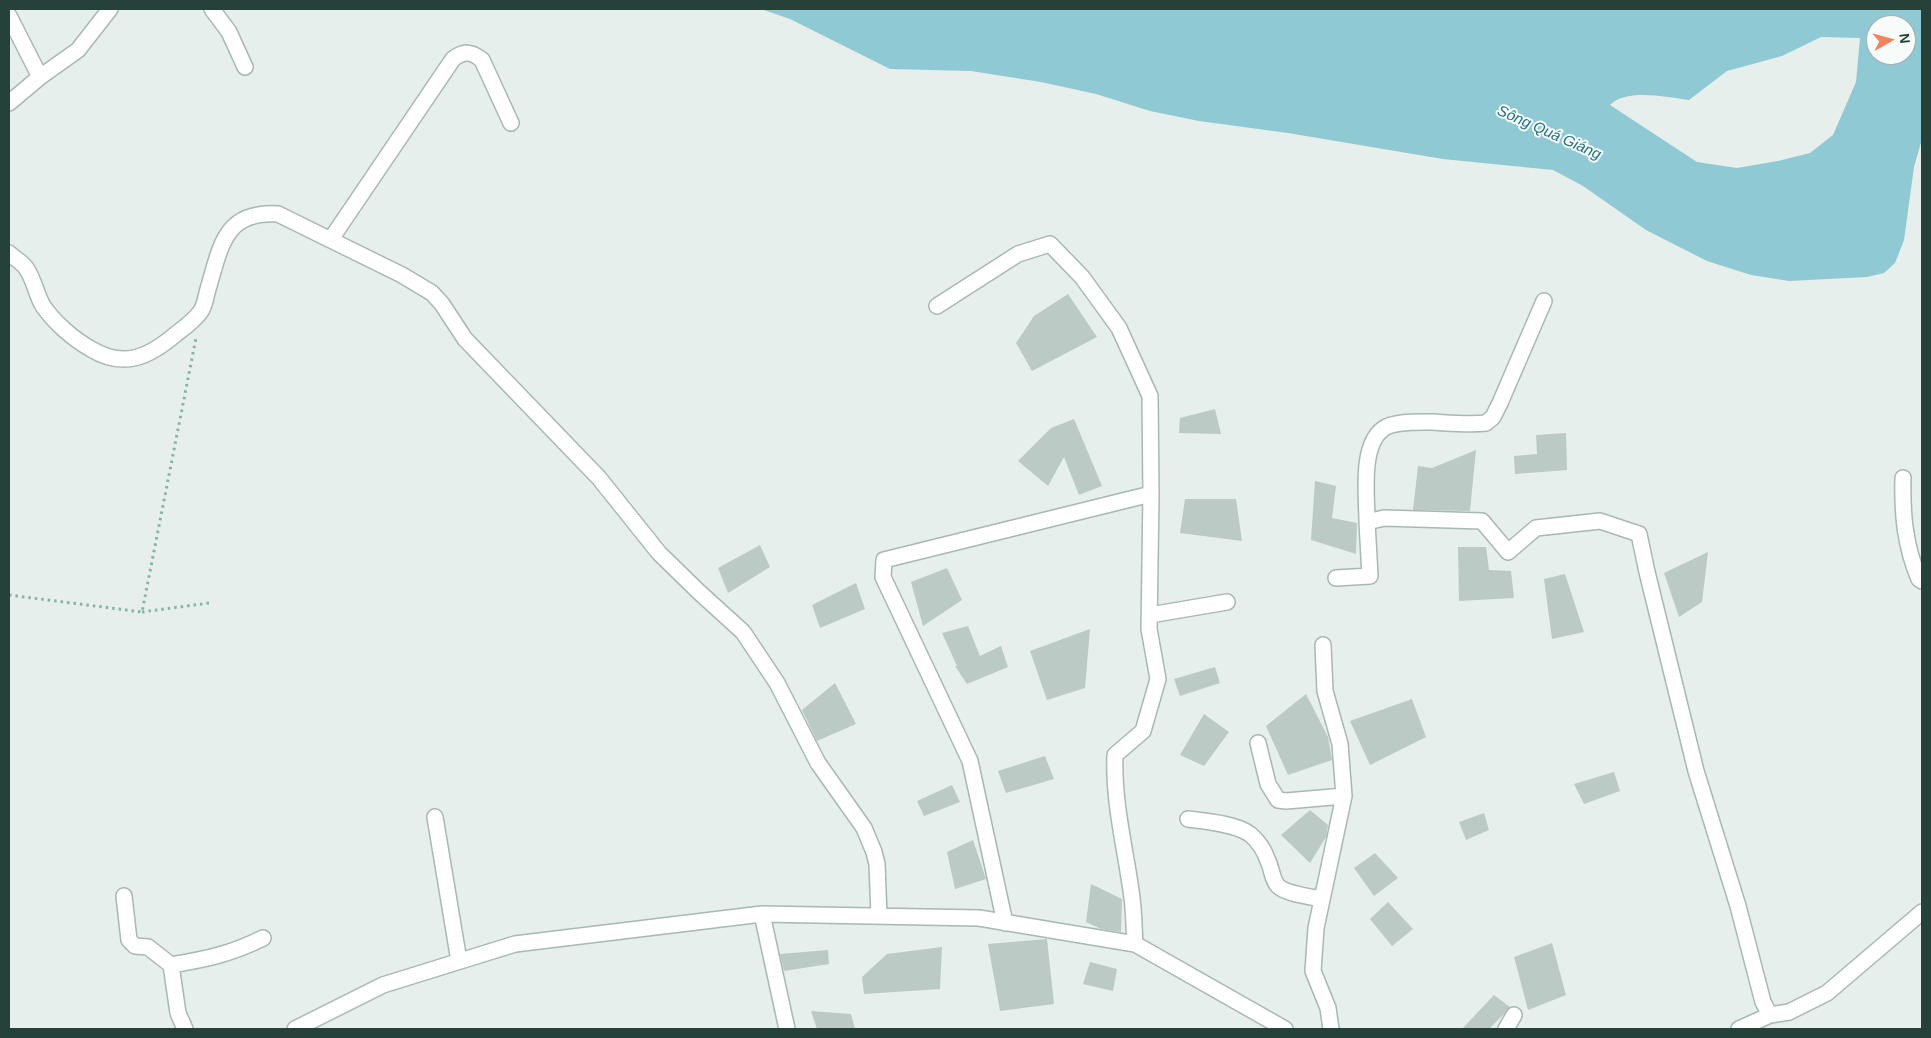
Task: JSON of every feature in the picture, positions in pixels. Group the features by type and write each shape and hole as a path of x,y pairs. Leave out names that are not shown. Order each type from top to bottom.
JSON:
{"street":[{"path":"9,104 40,77 78,50 110,9"},
{"path":"212,9 229,32 245,67"},
{"path":"9,16 40,77"},
{"path":"331,239 452,59 467,52 475,54 482,60 511,123"},
{"path":"9,253 26,268 43,306 81,343 106,356 130,360 145,356 164,344 201,310 226,236 233,226 245,218 262,213 278,214 402,275 432,293 442,304 465,339 599,478 659,553 743,632 777,683 818,763 864,828 877,864 879,916"},
{"path":"937,306 1018,254 1050,244 1082,277 1119,328 1150,396 1149,630 1158,678 1143,731 1115,755 1114,777 1120,835 1132,898 1135,944"},
{"path":"1336,578 1370,576 1368,461 1376,436 1384,428 1415,422 1486,423 1493,417 1500,403 1544,300"},
{"path":"1903,478 1902,510 1910,558 1919,579 1922,581"},
{"path":"1006,922 970,761 883,577 884,560 1151,494"},
{"path":"1368,522 1384,518 1482,521 1508,552 1536,528 1600,521 1639,534 1696,771 1738,906 1763,1002 1770,1015"},
{"path":"1150,615 1227,602"},
{"path":"1324,645 1324,691 1340,744 1344,796 1316,928 1313,971 1328,1008 1332,1029"},
{"path":"1258,743 1268,784 1278,800 1344,796"},
{"path":"435,817 459,961"},
{"path":"1188,819 1203,820 1238,829 1251,835 1269,862 1277,886 1284,890 1322,900"},
{"path":"124,896 129,940 135,946 148,947 171,965 178,1013 184,1029"},
{"path":"1739,1029 1770,1015 1789,1012 1827,993 1922,912"},
{"path":"762,914 787,1029"},
{"path":"295,1029 383,985 515,944 762,914 979,918 1135,944 1285,1029"},
{"path":"171,965 207,960 237,951 263,938"},
{"path":"1506,1029 1514,1015"}],"path":[{"path":"142,612 201,310"},
{"path":"9,595 142,612 209,603"}],"water":[{"name":"Sông Quá Giáng","path":"761,9 1922,9 1922,139 1914,167 1904,240 1895,263 1884,273 1867,277 1789,281 1751,275 1707,261 1646,230 1583,186 1553,170 1443,159 1288,133 1199,121 1150,111 1096,94 1041,82 971,71 890,69 790,19","holes":["1821,37 1860,38 1856,82 1833,135 1810,153 1737,168 1697,162 1610,105 1617,100 1636,95 1689,100 1727,71 1782,56"]}],"building":[{"path":"1068,294 1097,337 1032,371 1016,343 1034,316"},
{"path":"1215,409 1221,434 1179,433 1180,418"},
{"path":"1074,419 1102,486 1079,495 1064,457 1048,486 1018,461 1051,428"},
{"path":"1566,433 1567,470 1515,474 1514,456 1537,454 1536,435"},
{"path":"1476,450 1470,511 1413,510 1418,466 1432,468"},
{"path":"1315,481 1336,486 1332,518 1357,523 1356,554 1311,540"},
{"path":"1185,499 1236,499 1242,541 1180,533"},
{"path":"760,545 770,567 728,593 718,568"},
{"path":"1458,547 1486,547 1489,570 1511,571 1514,598 1459,601"},
{"path":"1708,552 1702,602 1679,617 1664,573"},
{"path":"947,568 962,600 923,626 911,582"},
{"path":"1565,574 1584,632 1552,639 1544,579"},
{"path":"856,583 865,609 820,628 812,605"},
{"path":"968,626 980,656 1001,646 1008,667 967,684 955,666 957,666 942,633"},
{"path":"1090,629 1085,688 1047,700 1030,651"},
{"path":"1215,667 1220,683 1180,696 1174,679"},
{"path":"835,683 856,724 817,741 802,710"},
{"path":"1306,694 1328,737 1332,760 1288,775 1266,726"},
{"path":"1412,699 1426,737 1370,765 1350,721"},
{"path":"1204,714 1229,732 1204,766 1180,755"},
{"path":"1045,756 1054,779 1006,793 998,771"},
{"path":"1614,772 1620,791 1584,804 1574,784"},
{"path":"952,785 960,802 924,816 917,801"},
{"path":"1310,810 1328,825 1326,837 1310,863 1281,835"},
{"path":"1484,813 1489,830 1466,840 1459,822"},
{"path":"973,840 986,879 955,889 947,852"},
{"path":"1375,853 1398,878 1374,896 1354,868"},
{"path":"1091,884 1122,899 1121,932 1101,929 1086,922"},
{"path":"1388,902 1413,929 1392,946 1370,919"},
{"path":"1047,939 1054,1004 1000,1011 988,944"},
{"path":"1552,943 1566,995 1528,1010 1514,957"},
{"path":"942,947 940,989 864,994 862,977 887,954"},
{"path":"828,950 829,964 784,971 780,954"},
{"path":"1090,962 1117,969 1113,991 1083,984"},
{"path":"1494,995 1510,1007 1503,1015 1489,1029 1462,1029"},
{"path":"811,1011 851,1014 855,1029 817,1029"}]}
